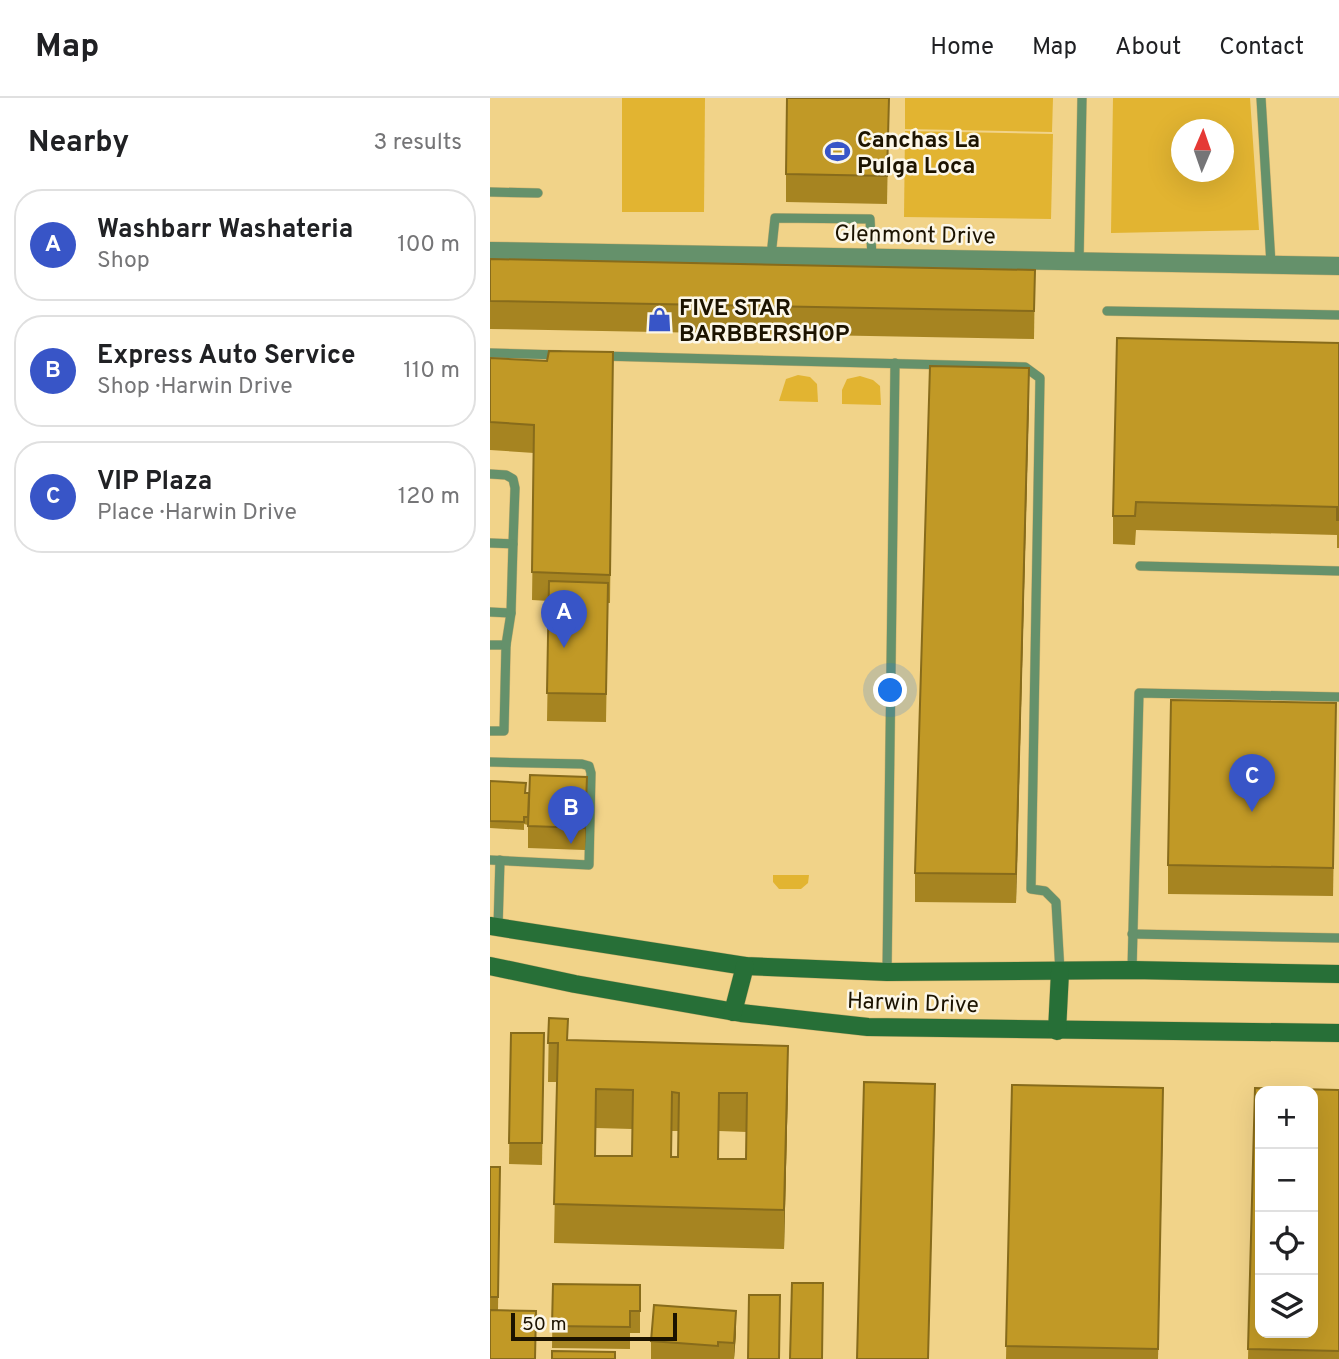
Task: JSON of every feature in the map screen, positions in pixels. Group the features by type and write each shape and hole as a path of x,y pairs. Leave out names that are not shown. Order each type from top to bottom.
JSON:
{"main road":[{"name":"Harwin Drive","path":"494,926 745,966 887,972 1132,970 1339,975"},
{"name":"Harwin Drive","path":"490,966 733,1012 868,1027 1339,1033"},
{"path":"733,1012 745,966"},
{"path":"1057,1031 1060,972"}],"street":[{"name":"Glenmont Drive","path":"490,251 1339,266"}],"lane":[{"path":"1079,261 1082,98"},
{"path":"1261,98 1271,264"},
{"path":"490,192 538,193"},
{"path":"771,256 775,218 802,218 870,219 872,257"},
{"path":"1107,311 1339,316"},
{"path":"490,353 574,355"},
{"path":"588,356 1025,367 1040,379 1031,889 1045,891 1056,902 1060,972"},
{"path":"887,972 895,363"},
{"path":"490,474 506,475 513,479 515,488 504,732 490,731"},
{"path":"490,543 513,544"},
{"path":"1140,566 1339,571"},
{"path":"490,612 511,613"},
{"path":"490,645 506,645"},
{"path":"1132,970 1139,693 1339,696"},
{"path":"490,762 582,764 589,766 591,770 589,864 490,860"},
{"path":"494,926 500,860"},
{"path":"1132,934 1339,938"}],"shaded area":[{"path":"622,98 705,98 704,212 622,212"},
{"path":"905,98 1053,98 1052,132 905,129"},
{"path":"1113,98 1250,98 1259,230 1111,233"},
{"path":"905,131 1053,134 1051,219 904,217"},
{"path":"798,375 810,377 817,384 818,402 779,401 786,379"},
{"path":"860,376 873,380 880,386 881,405 842,404 842,390 847,379"},
{"path":"773,875 809,875 808,883 801,889 779,889 773,882"}],"building":[{"name":"Canchas La Pulga Loca","path":"787,98 889,98 887,176 786,174"},
{"path":"490,259 1035,270 1034,311 490,301"},
{"path":"1117,338 1339,343 1339,520 1337,507 1136,502 1135,516 1113,516"},
{"path":"549,351 613,352 610,575 532,572 534,425 490,422 490,358 547,361"},
{"path":"930,366 1029,368 1016,874 915,873"},
{"path":"549,581 608,583 606,694 547,693"},
{"path":"1171,700 1336,703 1333,868 1168,865"},
{"path":"530,775 587,777 585,828 528,826"},
{"path":"490,781 526,783 525,793 529,793 528,817 524,817 524,822 490,821"},
{"path":"549,1018 568,1019 567,1040 788,1046 784,1210 554,1204 558,1043 548,1043","holes":["596,1089 633,1090 632,1156 595,1156","672,1092 679,1093 678,1157 671,1157","719,1093 747,1093 746,1159 718,1159"]},
{"path":"511,1033 544,1033 542,1143 509,1143"},
{"path":"864,1082 935,1084 928,1359 857,1359"},
{"path":"1012,1085 1163,1088 1158,1349 1006,1346"},
{"path":"1255,1088 1255,1338 1318,1338 1318,1090 1339,1090 1339,1351 1248,1349"},
{"path":"490,1167 500,1167 498,1297 490,1297"},
{"path":"792,1283 823,1283 822,1359 790,1359"},
{"path":"553,1284 640,1285 640,1311 630,1311 630,1327 552,1326"},
{"path":"749,1295 780,1295 779,1359 748,1359"},
{"path":"654,1305 736,1311 734,1343 718,1342 718,1346 651,1341"},
{"path":"490,1310 536,1311 535,1359 490,1359"},
{"path":"552,1351 615,1352 615,1359 552,1359"}],"place":[{"name":"Canchas La Pulga Loca","path":"837,152"},
{"name":"FIVE STAR BARBBERSHOP","path":"659,320"},
{"name":"Washbarr Washateria","path":"564,648"},
{"name":"VIP Plaza","path":"1252,812"},
{"name":"Express Auto Service","path":"571,844"}]}
